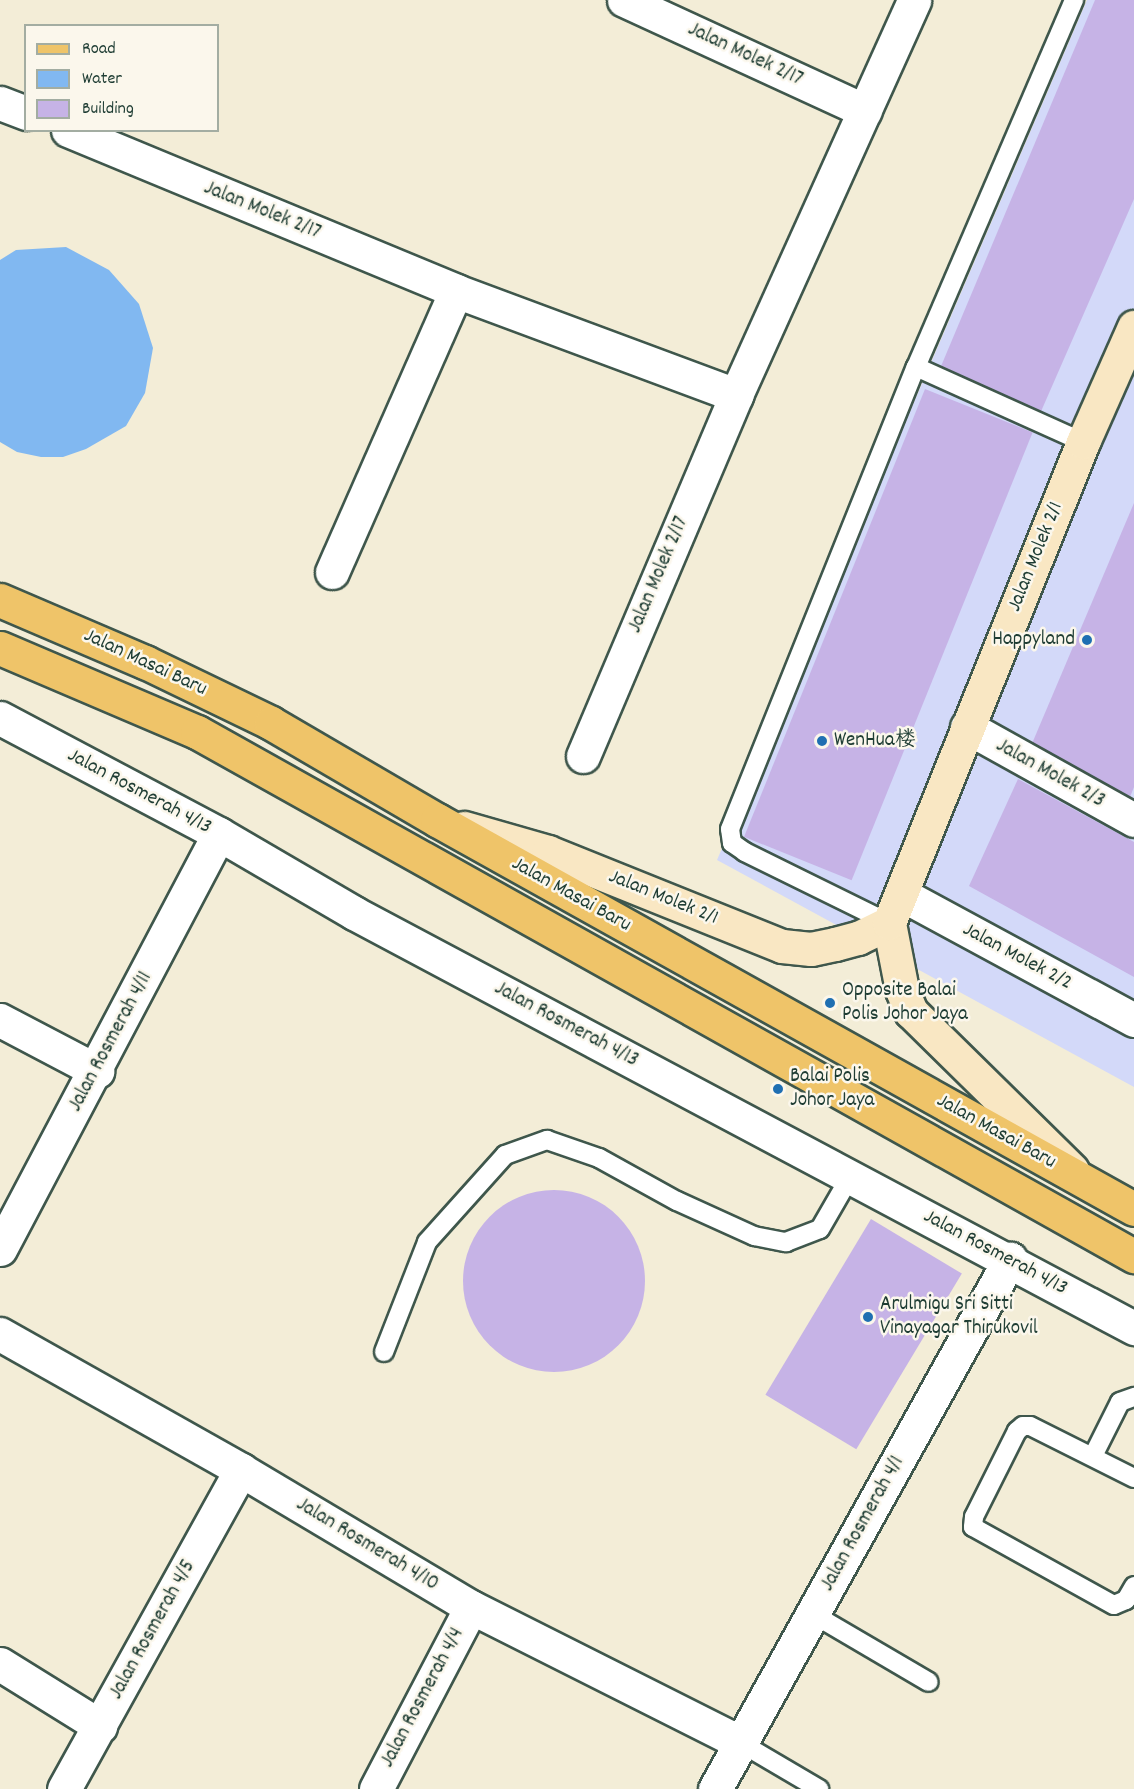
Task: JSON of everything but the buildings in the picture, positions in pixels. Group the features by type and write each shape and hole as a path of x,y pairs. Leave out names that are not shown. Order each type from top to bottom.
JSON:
{"main road":[{"name":"Jalan Masai Baru","path":"0,600 145,662 271,723 437,820 1134,1209"},
{"name":"Jalan Masai Baru","path":"0,648 197,732 1134,1256"}],"street":[{"name":"Jalan Molek 2/17","path":"624,0 866,111"},
{"name":"Jalan Molek 2/17","path":"583,756 736,395 866,111 914,0"},
{"path":"0,103 24,112"},
{"name":"Jalan Molek 2/17","path":"73,132 456,291 736,395"},
{"path":"332,572 456,291"},
{"name":"Jalan Molek 2/1","path":"437,820 548,852 782,946 811,949 858,938 895,908 1083,442 1132,339"},
{"name":"Jalan Rosmerah 4/13","path":"0,718 219,834 354,913 850,1177 1010,1259 1134,1328"},
{"name":"Jalan Molek 2/3","path":"967,727 1134,820"},
{"name":"Jalan Rosmerah 4/11","path":"0,1249 97,1071 219,834"},
{"path":"895,908 902,990 911,1012 1083,1181"},
{"name":"Jalan Molek 2/2","path":"895,908 1134,1020"},
{"path":"0,1020 97,1071"},
{"name":"Jalan Rosmerah 4/1","path":"715,1789 1010,1259"},
{"name":"Jalan Rosmerah 4/10","path":"0,1334 241,1470 471,1607 741,1743"},
{"name":"Jalan Rosmerah 4/5","path":"64,1789 241,1470"},
{"name":"Jalan Rosmerah 4/4","path":"376,1789 471,1607"},
{"path":"0,1664 100,1726"}],"lane":[{"path":"895,908 745,852 732,843 730,829 916,367 1074,0"},
{"path":"916,367 1083,442"},
{"path":"384,1352 427,1242 505,1155 547,1140 599,1158 677,1201 754,1236 786,1242 820,1229 850,1177"},
{"path":"1093,1456 1120,1402 1134,1397"},
{"path":"1134,1478 1030,1426 1023,1426 1017,1431 974,1517 973,1527 1114,1605 1126,1600 1134,1586"},
{"path":"813,1614 930,1682"},
{"path":"741,1743 819,1789"}],"shaded area":[{"path":"1087,0 1134,0 1134,1087 717,860"}],"water":[{"path":"66,247 109,270 139,304 153,348 145,393 126,426 86,449 63,457 41,457 17,452 0,442 0,260 16,250"}],"place":[{"name":"Happyland","path":"1087,640"},
{"name":"WenHua楼","path":"822,741"},
{"name":"Opposite Balai Polis Johor Jaya","path":"830,1003"},
{"name":"Balai Polis Johor Jaya","path":"778,1089"},
{"name":"Arulmigu Sri Sitti Vinayagar Thirukovil","path":"868,1317"}]}
